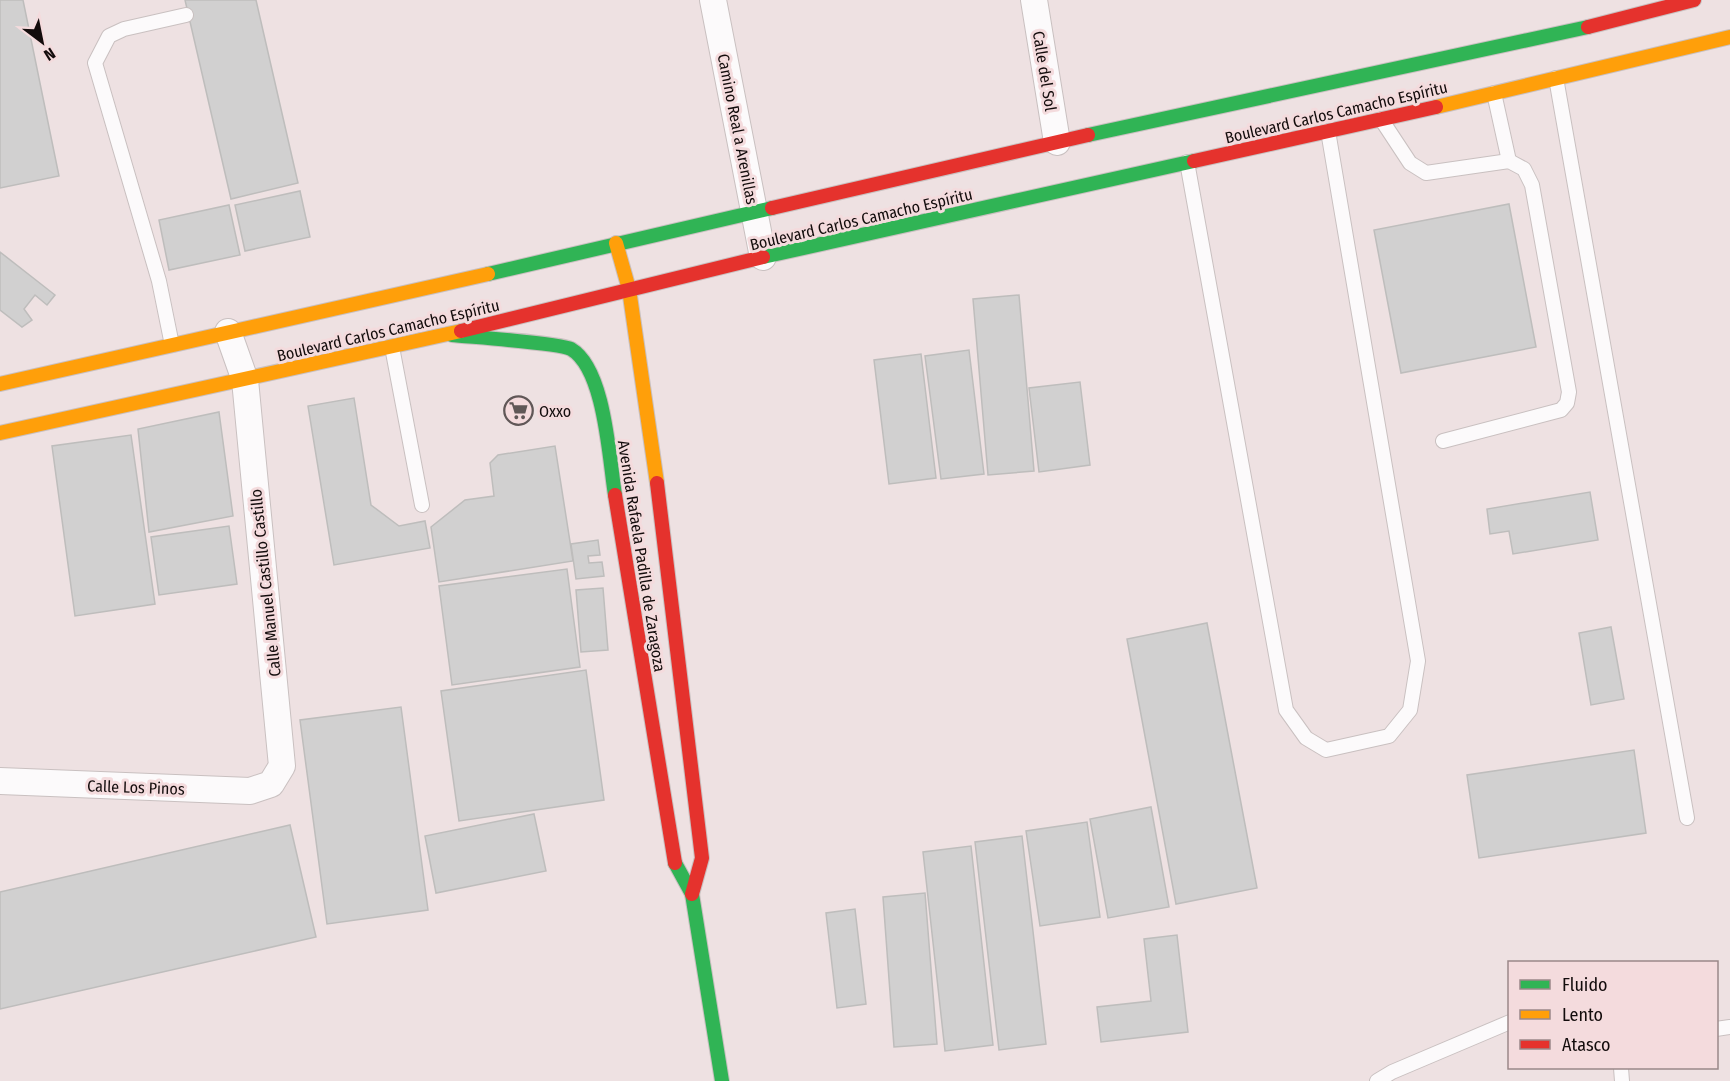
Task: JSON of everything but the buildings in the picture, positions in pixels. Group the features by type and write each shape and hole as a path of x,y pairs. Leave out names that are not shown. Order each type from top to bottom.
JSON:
{"main road":[{"name":"Boulevard Carlos Camacho Espíritu","path":"0,384 1057,142 1546,37 1694,0"},
{"name":"Boulevard Carlos Camacho Espíritu","path":"0,433 450,334 763,257 1381,119 1730,37"},
{"name":"Avenida Rafaela Padilla de Zaragoza","path":"616,243 629,289 634,356 702,858 692,894"},
{"name":"Avenida Rafaela Padilla de Zaragoza","path":"450,334 570,348 593,363 674,862 692,894 722,1081"}],"street":[{"name":"Camino Real a Arenillas","path":"713,0 763,257"},
{"name":"Calle del Sol","path":"1034,0 1057,142"},
{"name":"Calle Manuel Castillo Castillo","path":"228,332 245,380 282,766 271,784"},
{"name":"Calle Los Pinos","path":"0,781 250,791 271,784"}],"lane":[{"path":"172,345 159,281 95,63 109,36 124,29 186,15"},
{"path":"1556,78 1687,818"},
{"path":"1494,93 1509,161"},
{"path":"1381,119 1410,163 1426,173 1509,161 1524,169 1532,185 1569,392 1567,403 1561,410 1443,441"},
{"path":"1187,162 1286,710 1306,738 1326,750 1389,736 1410,710 1418,661 1328,131"},
{"path":"392,347 422,505"},
{"path":"1377,1081 1392,1072 1508,1022"}],"traffic: fast":[{"path":"1088,135 1588,27"},
{"path":"763,257 1194,161"},
{"path":"488,274 772,208"},
{"path":"452,335 564,347 571,349 582,359 591,375 604,416 615,495"},
{"path":"675,863 692,894 722,1081"}],"traffic: slow":[{"path":"1436,107 1730,37"},
{"path":"616,243 629,289 657,483"},
{"path":"0,384 488,274"},
{"path":"0,433 461,331"}],"traffic: jam":[{"path":"1588,27 1694,0"},
{"path":"1194,161 1436,107"},
{"path":"772,208 1088,135"},
{"path":"461,331 763,257"},
{"path":"657,483 702,858 692,894"},
{"path":"615,495 675,863"}],"place":[{"name":"Oxxo","path":"518,411"}]}
